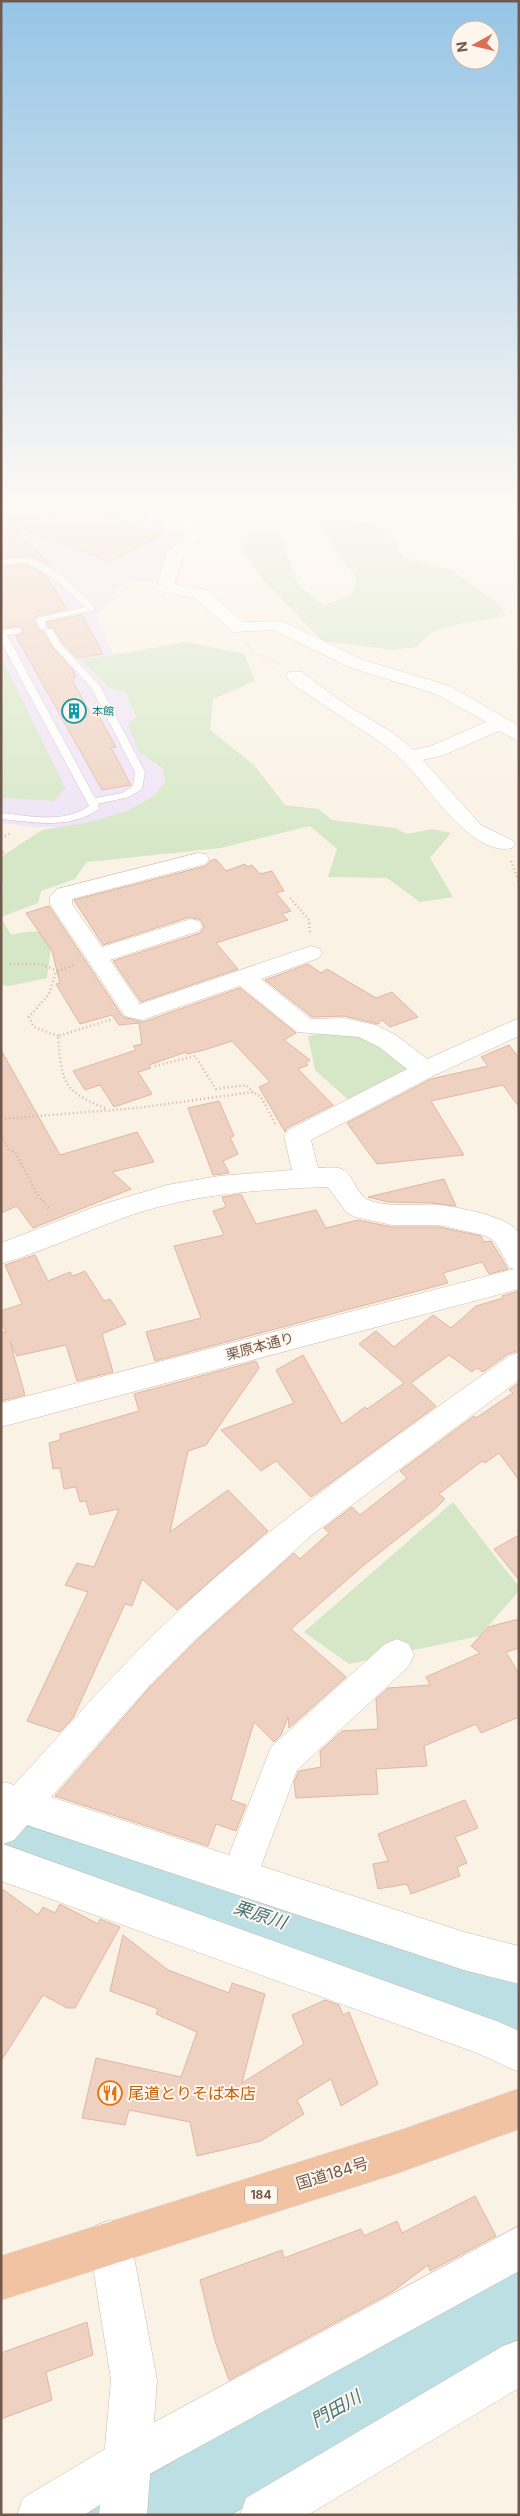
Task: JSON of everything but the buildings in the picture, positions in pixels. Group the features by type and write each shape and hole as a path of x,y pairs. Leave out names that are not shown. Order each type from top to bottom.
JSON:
{"highway":[{"name":"国道184号","path":"1,2278 110,2241 398,2152 519,2109"}],"street":[{"path":"228,618 239,628 276,624 357,664 443,690 519,735"},
{"path":"295,676 338,708 386,737 410,757 474,829 505,844"},
{"path":"410,757 436,751 500,723"},
{"path":"198,859 65,894 61,897 61,904 134,1011 142,1012 311,952"},
{"path":"98,956 192,926"},
{"path":"243,976 305,1026 343,1026 371,1030 392,1042 424,1070"},
{"path":"307,1178 297,1136 424,1070 480,1046 519,1026"},
{"path":"1,1254 64,1228 168,1194 225,1185 335,1177 356,1205 373,1212 439,1215 489,1226 502,1232 519,1260"},
{"name":"栗原本通り","path":"1,1415 519,1278"},
{"path":"519,1364 305,1521 185,1627 9,1811 238,1877 464,1951 519,1965"},
{"path":"238,1877 259,1827 283,1760 397,1656"},
{"path":"1,1862 485,2036 519,2052"},
{"path":"110,2241 134,2380 125,2489"},
{"path":"40,2515 125,2489 519,2247"},
{"path":"287,2508 519,2362"}],"lane":[{"path":"47,618 40,620 56,644 95,686 140,772 138,787 110,800 92,802"},
{"path":"33,628 47,629"},
{"path":"1,816 61,820 85,816 95,807 2,633 18,630"}],"path":[{"path":"239,628 240,638 253,652 281,665 295,676"},
{"path":"290,898 309,920 312,930 306,940 288,949 307,947 311,952"},
{"path":"10,964 41,964 57,971 98,956"},
{"path":"57,971 49,994 29,1017 34,1027 58,1036 131,1014 134,1011"},
{"path":"58,1036 62,1073 66,1085 84,1101 108,1109"},
{"path":"155,1066 195,1056 216,1089 246,1085 261,1097 280,1132 297,1136"},
{"path":"1,1119 137,1108 253,1092"},
{"path":"1,1135 9,1150 15,1152 36,1192 64,1228"}],"shaded area":[{"path":"1,618 97,618 113,654 83,661 108,687 125,692 154,764 163,770 165,782 153,796 127,811 85,823 61,827 36,827 1,823"}],"green space":[{"path":"300,618 492,618 458,624 432,632 416,647 394,650 322,641"},
{"path":"187,642 244,654 255,681 213,699 210,730 254,765 285,805 319,809 332,820 395,828 407,834 432,829 451,833 430,858 453,897 420,902 387,878 328,877 337,849 310,826 221,848 87,862 75,879 41,891 38,903 1,917 3,884 1,883 1,857 42,830 85,823 127,811 153,796 165,782 163,769 138,751 128,724 136,717 125,692 108,687 82,660"},
{"path":"1,656 65,788 54,801 1,798"},
{"path":"1,918 11,935 45,931 51,948 47,978 10,986 1,985"},
{"path":"336,1031 362,1035 412,1069 352,1103 315,1070 308,1036"},
{"path":"453,1502 519,1587 519,1591 479,1636 349,1664 304,1632"}],"water":[{"name":"栗原川","path":"21,1824 519,1981 519,2032 1,1843"},
{"name":"門田川","path":"519,2261 519,2346 230,2515 79,2515 171,2463 325,2369"}],"place":[{"name":"本館","path":"74,711"},
{"name":"尾道とりそば本店","path":"110,2093"}]}
